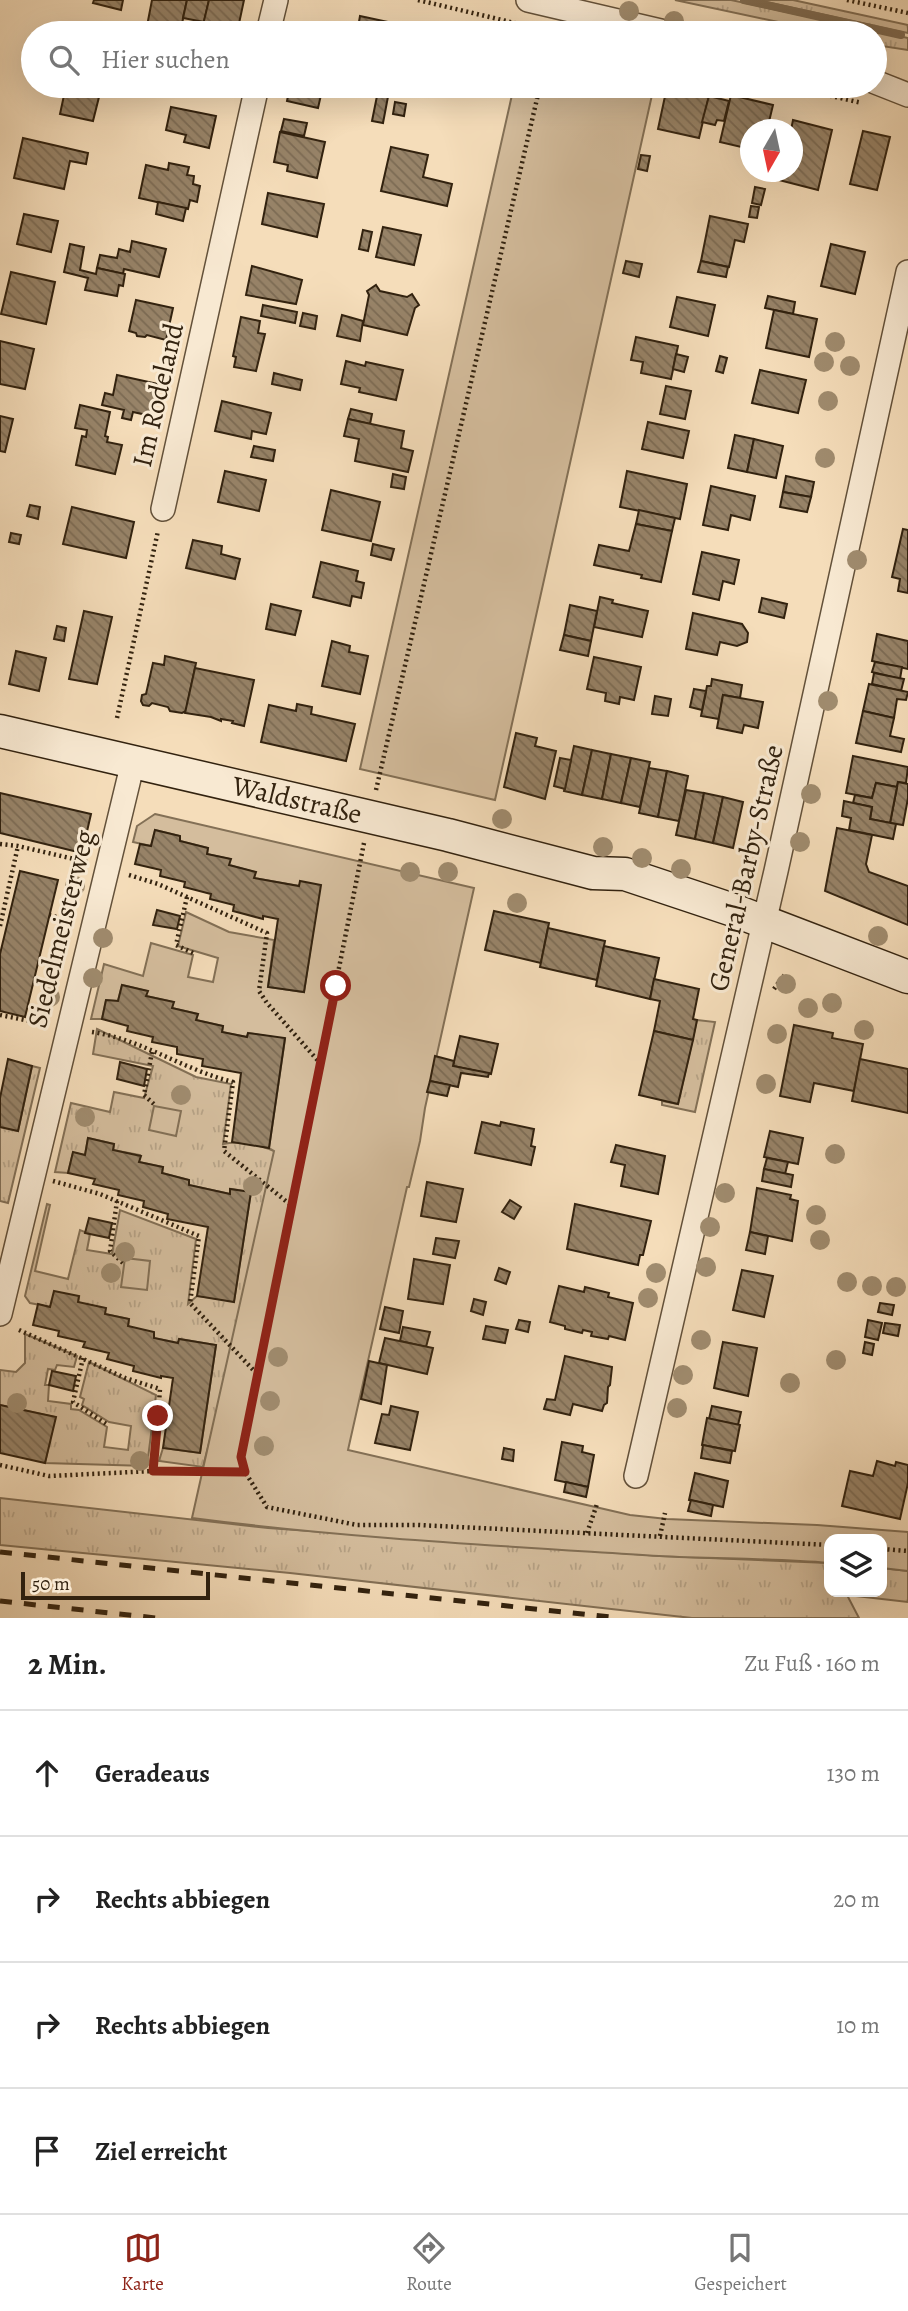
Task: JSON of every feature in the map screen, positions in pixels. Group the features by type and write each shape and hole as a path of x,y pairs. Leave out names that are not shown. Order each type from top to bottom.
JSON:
{"main road":[{"name":"Waldstraße","path":"0,731 448,835 593,873 619,889 908,977"},
{"name":"Waldstraße","path":"762,931 908,999"}],"street":[{"path":"271,21 276,0"},
{"path":"528,0 618,21"},
{"path":"887,87 908,95"},
{"name":"Im Rodeland","path":"163,509 254,98"},
{"name":"General-Barby-Straße","path":"636,1475 762,931 908,272"},
{"name":"Siedelmeisterweg","path":"0,1314 133,762"}],"path":[{"path":"418,0 509,21"},
{"path":"847,0 908,13"},
{"path":"379,779 538,98"},
{"path":"838,98 864,104"},
{"name":"Im Rodeland","path":"117,718 163,509"},
{"path":"0,844 91,863"},
{"path":"0,926 18,846"},
{"path":"362,856 241,1457 245,1472 267,1507 358,1525 418,1525 824,1545"},
{"path":"121,873 158,884 267,933 260,990 267,1003 320,1064"},
{"path":"740,879 749,883"},
{"path":"187,897 176,945 193,953"},
{"path":"50,915 78,922"},
{"path":"720,962 722,955"},
{"path":"773,990 783,975"},
{"path":"0,1015 53,1026"},
{"path":"84,1031 116,1036 210,1076 233,1082 224,1151 292,1206"},
{"path":"152,1052 144,1095 156,1106"},
{"path":"49,1180 100,1194 199,1236 190,1303 258,1375"},
{"path":"117,1201 110,1251 124,1264"},
{"path":"19,1331 125,1378 160,1389 153,1471"},
{"path":"83,1358 74,1402 108,1425"},
{"path":"0,1465 49,1476 153,1471 245,1472"},
{"path":"587,1533 597,1504"},
{"path":"660,1536 665,1513"},
{"path":"887,1549 908,1551"}],"green space":[{"path":"675,0 731,0 829,21 774,21"},
{"path":"757,0 793,0 908,25 908,33 887,28 887,21 853,21"},
{"path":"887,33 908,38 908,50 887,47"},
{"path":"511,98 651,98 495,800 360,769"},
{"path":"155,814 474,888 420,1141 407,1187 348,1450 630,1515 908,1532 908,1571 887,1569 887,1534 824,1534 824,1563 659,1556 425,1541 192,1518 274,1151 269,1148 285,1039 248,1033 247,1037 222,1032 223,1026 196,1020 198,1014 172,1008 173,1002 146,996 147,991 122,985 118,1001 106,1000 102,1019 91,1019 104,964 143,976 151,943 193,955 188,977 213,982 218,958 178,946 186,912 229,932 274,940 268,987 304,992 320,885 299,886 254,878 255,872 229,865 230,859 207,854 208,848 180,841 180,836 155,830 151,846 133,842 137,826"},
{"path":"697,1020 715,1022 695,1112 662,1105 662,1101 678,1104"},
{"path":"97,1029 196,1077 231,1084 223,1144 254,1145 282,1155 203,1467 159,1461 163,1448 200,1453 216,1345 180,1339 178,1343 154,1338 128,1326 129,1319 105,1314 78,1302 79,1297 50,1307 30,1303 25,1296 47,1204 50,1205 35,1271 68,1279 80,1230 90,1234 87,1250 112,1254 120,1210 196,1239 188,1304 197,1296 234,1301 251,1192 231,1189 230,1194 189,1185 189,1180 162,1173 163,1167 139,1162 140,1155 113,1150 114,1144 88,1138 85,1155 73,1153 68,1173 55,1172 71,1103 110,1112 114,1092 144,1098 153,1066 93,1054"},
{"path":"32,1066 40,1068 8,1203 0,1201 0,1127 18,1131"},
{"path":"154,1106 181,1111 176,1136 149,1130"},
{"path":"125,1258 150,1261 147,1290 121,1287"},
{"path":"25,1334 77,1356 74,1367 57,1365 55,1370 48,1369 45,1385 49,1385 48,1401 71,1404 71,1409 79,1410 107,1427 104,1447 128,1450 131,1426 109,1422 82,1405 84,1399 80,1397 89,1362 156,1395 147,1466 45,1463 55,1417 0,1405 0,1370 16,1372 25,1363"},
{"path":"0,1498 268,1528 661,1556 824,1563 824,1597 848,1597 859,1618 692,1618 290,1573 0,1545"},
{"path":"887,1569 908,1571 908,1602 864,1597 887,1597"}],"building":[{"path":"94,0 123,0 121,10 93,3"},
{"path":"152,0 187,0 183,21 148,21"},
{"path":"187,0 209,0 204,21 183,18"},
{"path":"209,0 244,0 240,21 204,21"},
{"path":"360,16 383,21 359,21"},
{"path":"63,98 99,98 93,121 60,114"},
{"path":"288,98 320,98 318,108 287,101"},
{"path":"377,98 388,98 383,123 372,121"},
{"path":"665,98 709,98 699,138 658,129"},
{"path":"708,98 729,101 724,121 717,120 715,125 702,122"},
{"path":"730,98 744,98 773,105 770,119 740,119 740,147 720,142"},
{"path":"395,102 406,104 404,116 393,114"},
{"path":"171,107 216,116 209,148 184,142 186,135 166,130"},
{"path":"284,119 307,123 304,136 281,131"},
{"path":"803,123 832,130 818,190 787,182 803,182"},
{"path":"863,131 890,137 877,190 850,184"},
{"path":"280,132 325,142 317,178 287,171 288,165 274,162"},
{"path":"23,138 88,153 86,164 70,161 64,189 14,178"},
{"path":"391,147 428,155 423,177 452,184 447,206 381,191"},
{"path":"641,155 650,156 647,171 638,169"},
{"path":"169,163 189,167 187,175 194,176 193,184 200,186 197,202 190,200 188,209 139,198 146,165 168,170"},
{"path":"755,187 765,189 761,205 752,203"},
{"path":"268,193 324,204 317,237 262,224"},
{"path":"158,202 186,208 183,221 156,214"},
{"path":"751,206 759,207 757,218 749,217"},
{"path":"24,214 58,221 51,252 17,244"},
{"path":"710,216 748,224 744,242 735,240 729,267 701,261"},
{"path":"383,227 421,235 414,265 376,257"},
{"path":"363,230 372,232 368,251 359,249"},
{"path":"132,241 166,249 159,277 124,269 123,274 97,268 100,255 117,258 119,249 130,252"},
{"path":"70,244 84,247 80,270 96,274 97,268 125,274 123,286 119,285 117,296 85,290 88,278 64,272"},
{"path":"831,244 865,252 855,294 821,286"},
{"path":"626,261 642,264 639,277 623,273"},
{"path":"701,261 728,267 726,277 698,272"},
{"path":"252,266 302,280 296,304 246,295"},
{"path":"11,272 55,282 46,324 1,314"},
{"path":"376,285 380,291 407,297 412,294 419,305 415,308 407,335 363,325 369,295 367,291"},
{"path":"768,296 795,302 793,314 765,308"},
{"path":"677,297 715,305 708,336 670,327"},
{"path":"136,300 173,308 166,340 147,335 137,336 129,331"},
{"path":"263,305 297,312 295,323 261,316"},
{"path":"774,310 817,319 809,357 766,348"},
{"path":"303,313 317,316 315,329 300,326"},
{"path":"342,315 363,321 360,341 337,336"},
{"path":"241,317 260,321 258,333 265,334 256,371 234,367 236,357 233,356"},
{"path":"636,337 678,346 671,379 641,373 643,362 631,360"},
{"path":"0,341 34,349 25,389 0,384"},
{"path":"676,354 688,357 684,372 673,369"},
{"path":"720,356 727,358 723,373 716,371"},
{"path":"346,361 365,366 366,362 403,370 396,400 359,392 360,388 341,384"},
{"path":"760,370 806,380 798,413 752,403"},
{"path":"274,373 302,380 300,390 272,384"},
{"path":"117,375 158,384 151,416 133,412 131,420 122,418 124,410 102,405 105,393 113,395"},
{"path":"666,386 691,391 685,419 660,414"},
{"path":"222,401 271,413 266,434 252,431 251,439 215,431"},
{"path":"80,405 110,412 105,436 108,437 107,442 122,445 115,474 76,465 82,436 86,437 87,430 75,428"},
{"path":"351,409 372,414 370,424 348,419"},
{"path":"0,416 13,419 5,452 0,451"},
{"path":"348,419 404,431 401,448 413,451 408,472 355,461 359,439 344,436"},
{"path":"648,422 689,431 683,458 642,449"},
{"path":"735,435 754,439 747,472 728,468"},
{"path":"754,439 783,446 776,478 747,472"},
{"path":"254,446 275,450 273,461 251,457"},
{"path":"225,471 266,480 259,511 218,502"},
{"path":"627,471 687,484 680,519 620,507"},
{"path":"393,474 406,477 404,489 391,487"},
{"path":"786,476 814,482 811,497 783,492"},
{"path":"711,486 755,496 750,520 731,515 728,530 703,525"},
{"path":"331,490 380,502 371,541 322,530"},
{"path":"783,492 811,497 807,512 780,507"},
{"path":"30,505 40,507 38,519 27,516"},
{"path":"72,507 134,522 126,558 63,544"},
{"path":"639,510 675,518 672,531 636,524"},
{"path":"636,524 672,531 661,582 641,578 642,575 594,565 599,545 629,551"},
{"path":"903,529 908,530 908,593 898,591 900,579 892,577"},
{"path":"11,533 21,535 19,544 9,542"},
{"path":"193,540 222,546 221,554 240,559 235,579 186,568"},
{"path":"373,544 394,549 391,560 371,555"},
{"path":"702,552 739,560 734,584 723,581 719,600 693,594"},
{"path":"321,562 358,571 356,581 364,583 361,598 352,596 350,606 313,597"},
{"path":"600,597 613,600 612,603 648,611 642,637 594,627"},
{"path":"762,598 787,604 784,618 759,612"},
{"path":"271,604 301,611 295,635 266,629"},
{"path":"570,605 597,611 591,641 564,635"},
{"path":"84,611 112,617 97,684 69,679"},
{"path":"693,613 742,624 748,633 747,642 737,646 720,642 717,655 686,649"},
{"path":"57,626 66,628 64,641 54,639"},
{"path":"877,634 908,641 908,669 872,661"},
{"path":"564,635 591,641 588,656 560,650"},
{"path":"332,641 350,646 349,652 368,656 360,694 322,686"},
{"path":"16,651 46,658 39,691 9,684"},
{"path":"165,656 196,663 186,711 182,713 152,703 149,706 143,705 141,701 142,695 146,694 153,663 164,665"},
{"path":"594,657 641,667 634,700 620,697 619,704 605,701 606,693 587,689"},
{"path":"875,662 902,667 900,679 872,672"},
{"path":"195,668 254,680 244,726 232,723 233,721 185,713"},
{"path":"874,673 904,679 901,691 872,684"},
{"path":"712,679 742,685 740,698 723,695 719,719 701,716 707,686 711,686"},
{"path":"869,684 908,692 906,700 897,699 894,718 863,711"},
{"path":"694,689 706,691 702,710 690,707"},
{"path":"723,695 763,702 758,728 744,725 742,733 717,728"},
{"path":"655,696 671,699 668,716 652,714"},
{"path":"297,704 312,707 311,714 355,724 346,761 261,742 269,705 296,711"},
{"path":"863,711 894,718 890,736 904,739 901,752 856,743"},
{"path":"516,733 537,738 535,746 556,751 545,799 504,787"},
{"path":"574,746 592,750 582,795 564,791"},
{"path":"592,750 611,754 602,799 582,795"},
{"path":"611,754 631,758 621,803 602,799"},
{"path":"853,756 908,767 906,783 898,782 897,787 876,783 872,798 846,793"},
{"path":"560,758 571,760 565,789 554,786"},
{"path":"631,758 650,762 640,807 621,803"},
{"path":"649,768 667,771 658,817 639,813"},
{"path":"667,771 688,776 679,821 658,817"},
{"path":"898,782 908,784 903,825 890,823"},
{"path":"876,783 897,787 890,823 870,819 872,807 853,803 855,795 872,798"},
{"path":"686,790 704,793 695,839 676,835"},
{"path":"0,793 91,814 82,853 0,833"},
{"path":"704,793 723,797 713,843 695,839"},
{"path":"723,797 743,802 733,848 713,843"},
{"path":"844,801 872,807 870,819 896,824 893,839 849,830 851,818 842,816"},
{"path":"837,828 872,835 866,864 869,872 908,886 908,925 825,891"},
{"path":"155,830 180,836 180,841 208,848 207,854 231,859 229,865 256,872 254,878 299,886 300,881 321,885 304,992 268,987 278,919 263,916 263,919 233,911 234,905 210,899 211,894 184,887 185,882 160,876 161,870 135,864 140,844 151,846"},
{"path":"20,871 58,880 25,1017 0,1011 0,954"},
{"path":"157,910 180,916 177,929 153,925"},
{"path":"494,911 549,923 541,963 485,950"},
{"path":"548,928 605,941 597,980 540,967"},
{"path":"604,946 659,958 650,999 596,986"},
{"path":"654,979 699,989 693,1019 697,1020 693,1040 654,1031 660,1001 650,999"},
{"path":"122,985 148,991 146,996 174,1002 172,1008 198,1014 196,1020 223,1026 222,1032 247,1037 248,1033 285,1038 269,1148 232,1142 241,1073 202,1066 203,1059 177,1054 177,1047 152,1042 153,1037 127,1031 128,1026 102,1019 106,1000 118,1001"},
{"path":"794,1025 833,1033 832,1038 863,1044 854,1091 814,1083 810,1102 780,1096"},
{"path":"654,1031 693,1040 678,1104 639,1095"},
{"path":"460,1036 498,1044 491,1074 453,1066"},
{"path":"435,1056 454,1061 453,1066 489,1073 488,1077 461,1073 458,1087 430,1081"},
{"path":"8,1059 32,1066 18,1131 0,1127 0,1098"},
{"path":"860,1059 908,1069 908,1113 852,1101"},
{"path":"120,1062 147,1069 144,1086 117,1079"},
{"path":"430,1081 450,1085 447,1096 427,1092"},
{"path":"482,1122 500,1126 501,1122 534,1129 531,1146 535,1147 531,1165 475,1153"},
{"path":"770,1131 803,1138 798,1164 764,1157"},
{"path":"88,1138 114,1144 113,1150 141,1156 139,1162 163,1167 162,1173 189,1180 189,1185 230,1194 230,1189 251,1192 234,1302 197,1296 208,1227 167,1219 168,1214 143,1207 144,1201 118,1195 119,1190 93,1184 95,1179 68,1173 73,1152 85,1155"},
{"path":"616,1145 665,1156 658,1194 621,1186 625,1165 611,1162"},
{"path":"767,1158 788,1162 785,1174 764,1169"},
{"path":"764,1169 793,1175 791,1187 762,1181"},
{"path":"427,1182 463,1189 456,1222 421,1216"},
{"path":"757,1188 791,1195 790,1199 798,1201 792,1241 750,1232"},
{"path":"510,1200 521,1207 514,1219 502,1212"},
{"path":"575,1204 651,1221 638,1265 567,1249"},
{"path":"89,1218 112,1223 109,1238 85,1233"},
{"path":"750,1232 768,1236 765,1254 746,1250"},
{"path":"436,1238 459,1241 455,1258 433,1254"},
{"path":"414,1259 450,1265 443,1304 408,1299"},
{"path":"499,1268 510,1272 506,1284 495,1280"},
{"path":"742,1270 773,1276 764,1317 733,1310"},
{"path":"559,1286 584,1292 585,1287 609,1293 608,1297 633,1303 625,1340 609,1336 608,1339 591,1336 592,1332 565,1329 565,1326 550,1322"},
{"path":"54,1291 79,1296 78,1302 106,1308 105,1314 129,1319 128,1326 154,1332 154,1338 178,1343 179,1339 216,1345 200,1453 163,1448 173,1378 133,1371 134,1366 107,1359 109,1353 83,1347 85,1342 58,1336 59,1331 33,1325 38,1304 50,1307"},
{"path":"474,1299 486,1302 483,1315 471,1311"},
{"path":"880,1303 894,1305 892,1315 878,1312"},
{"path":"385,1307 403,1311 399,1333 380,1329"},
{"path":"519,1320 530,1322 528,1332 516,1329"},
{"path":"868,1320 882,1323 878,1340 865,1337"},
{"path":"885,1323 900,1325 898,1336 883,1333"},
{"path":"486,1326 508,1330 505,1343 483,1339"},
{"path":"403,1327 430,1332 426,1347 400,1341"},
{"path":"385,1338 433,1348 427,1374 379,1363"},
{"path":"723,1342 757,1348 748,1396 714,1388"},
{"path":"865,1342 874,1344 872,1355 863,1353"},
{"path":"565,1356 612,1367 607,1403 602,1411 573,1404 570,1415 544,1409 547,1399 555,1400"},
{"path":"369,1361 387,1365 381,1404 361,1399"},
{"path":"52,1371 76,1376 73,1391 49,1385"},
{"path":"0,1405 56,1417 45,1463 0,1453"},
{"path":"391,1406 418,1412 410,1450 375,1443 382,1414 389,1415"},
{"path":"712,1406 741,1412 738,1425 709,1419"},
{"path":"707,1418 740,1425 735,1451 702,1445"},
{"path":"562,1442 583,1446 582,1452 594,1455 588,1487 555,1480"},
{"path":"703,1445 732,1451 730,1463 701,1458"},
{"path":"504,1448 514,1450 513,1461 502,1459"},
{"path":"877,1461 895,1466 896,1462 908,1465 908,1483 900,1519 842,1506 850,1471 873,1476"},
{"path":"695,1473 728,1481 723,1507 689,1500"},
{"path":"566,1482 588,1487 586,1497 564,1492"},
{"path":"691,1500 713,1505 711,1516 688,1511"}],"waterway":[{"path":"744,0 838,21"},
{"path":"887,32 901,35"}],"railway":[{"path":"0,1552 620,1618"},
{"path":"0,1601 156,1618"}],"route":[{"path":"158,1416 153,1471 245,1472 241,1457 336,986"}]}
